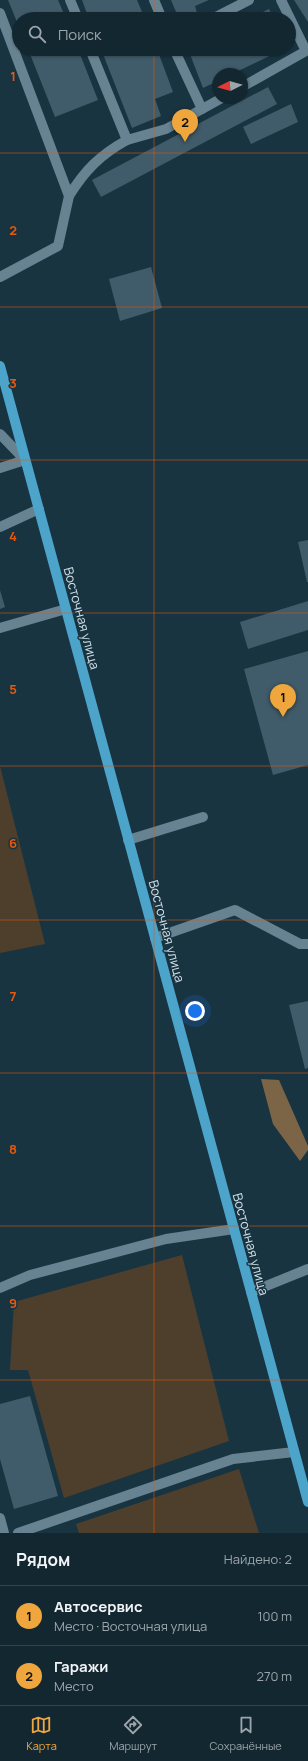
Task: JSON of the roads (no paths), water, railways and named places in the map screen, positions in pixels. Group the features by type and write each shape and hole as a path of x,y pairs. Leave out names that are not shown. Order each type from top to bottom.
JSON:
{"main road":[{"name":"Восточная улица","path":"0,366 294,1452 306,1486 308,1502"}],"lane":[{"path":"70,0 75,12"},
{"path":"154,0 159,12"},
{"path":"226,12 249,0"},
{"path":"281,0 287,12"},
{"path":"0,13 12,45"},
{"path":"248,84 306,51 296,31"},
{"path":"16,56 69,196"},
{"path":"93,56 127,140"},
{"path":"177,56 202,109"},
{"path":"0,277 58,246 69,196 83,174 111,149 127,140 166,129 212,104"},
{"path":"0,434 25,460 0,468"},
{"path":"0,527 39,510"},
{"path":"0,628 66,609"},
{"path":"128,840 203,817"},
{"path":"155,938 235,910 300,944 308,944"},
{"path":"0,1288 30,1275 166,1239 234,1229"},
{"path":"251,1292 308,1269"},
{"path":"18,1533 233,1459 294,1452"},
{"path":"0,1518 4,1533"}],"place":[{"name":"Гаражи","path":"185,142"},
{"name":"Автосервис","path":"283,717"}]}
